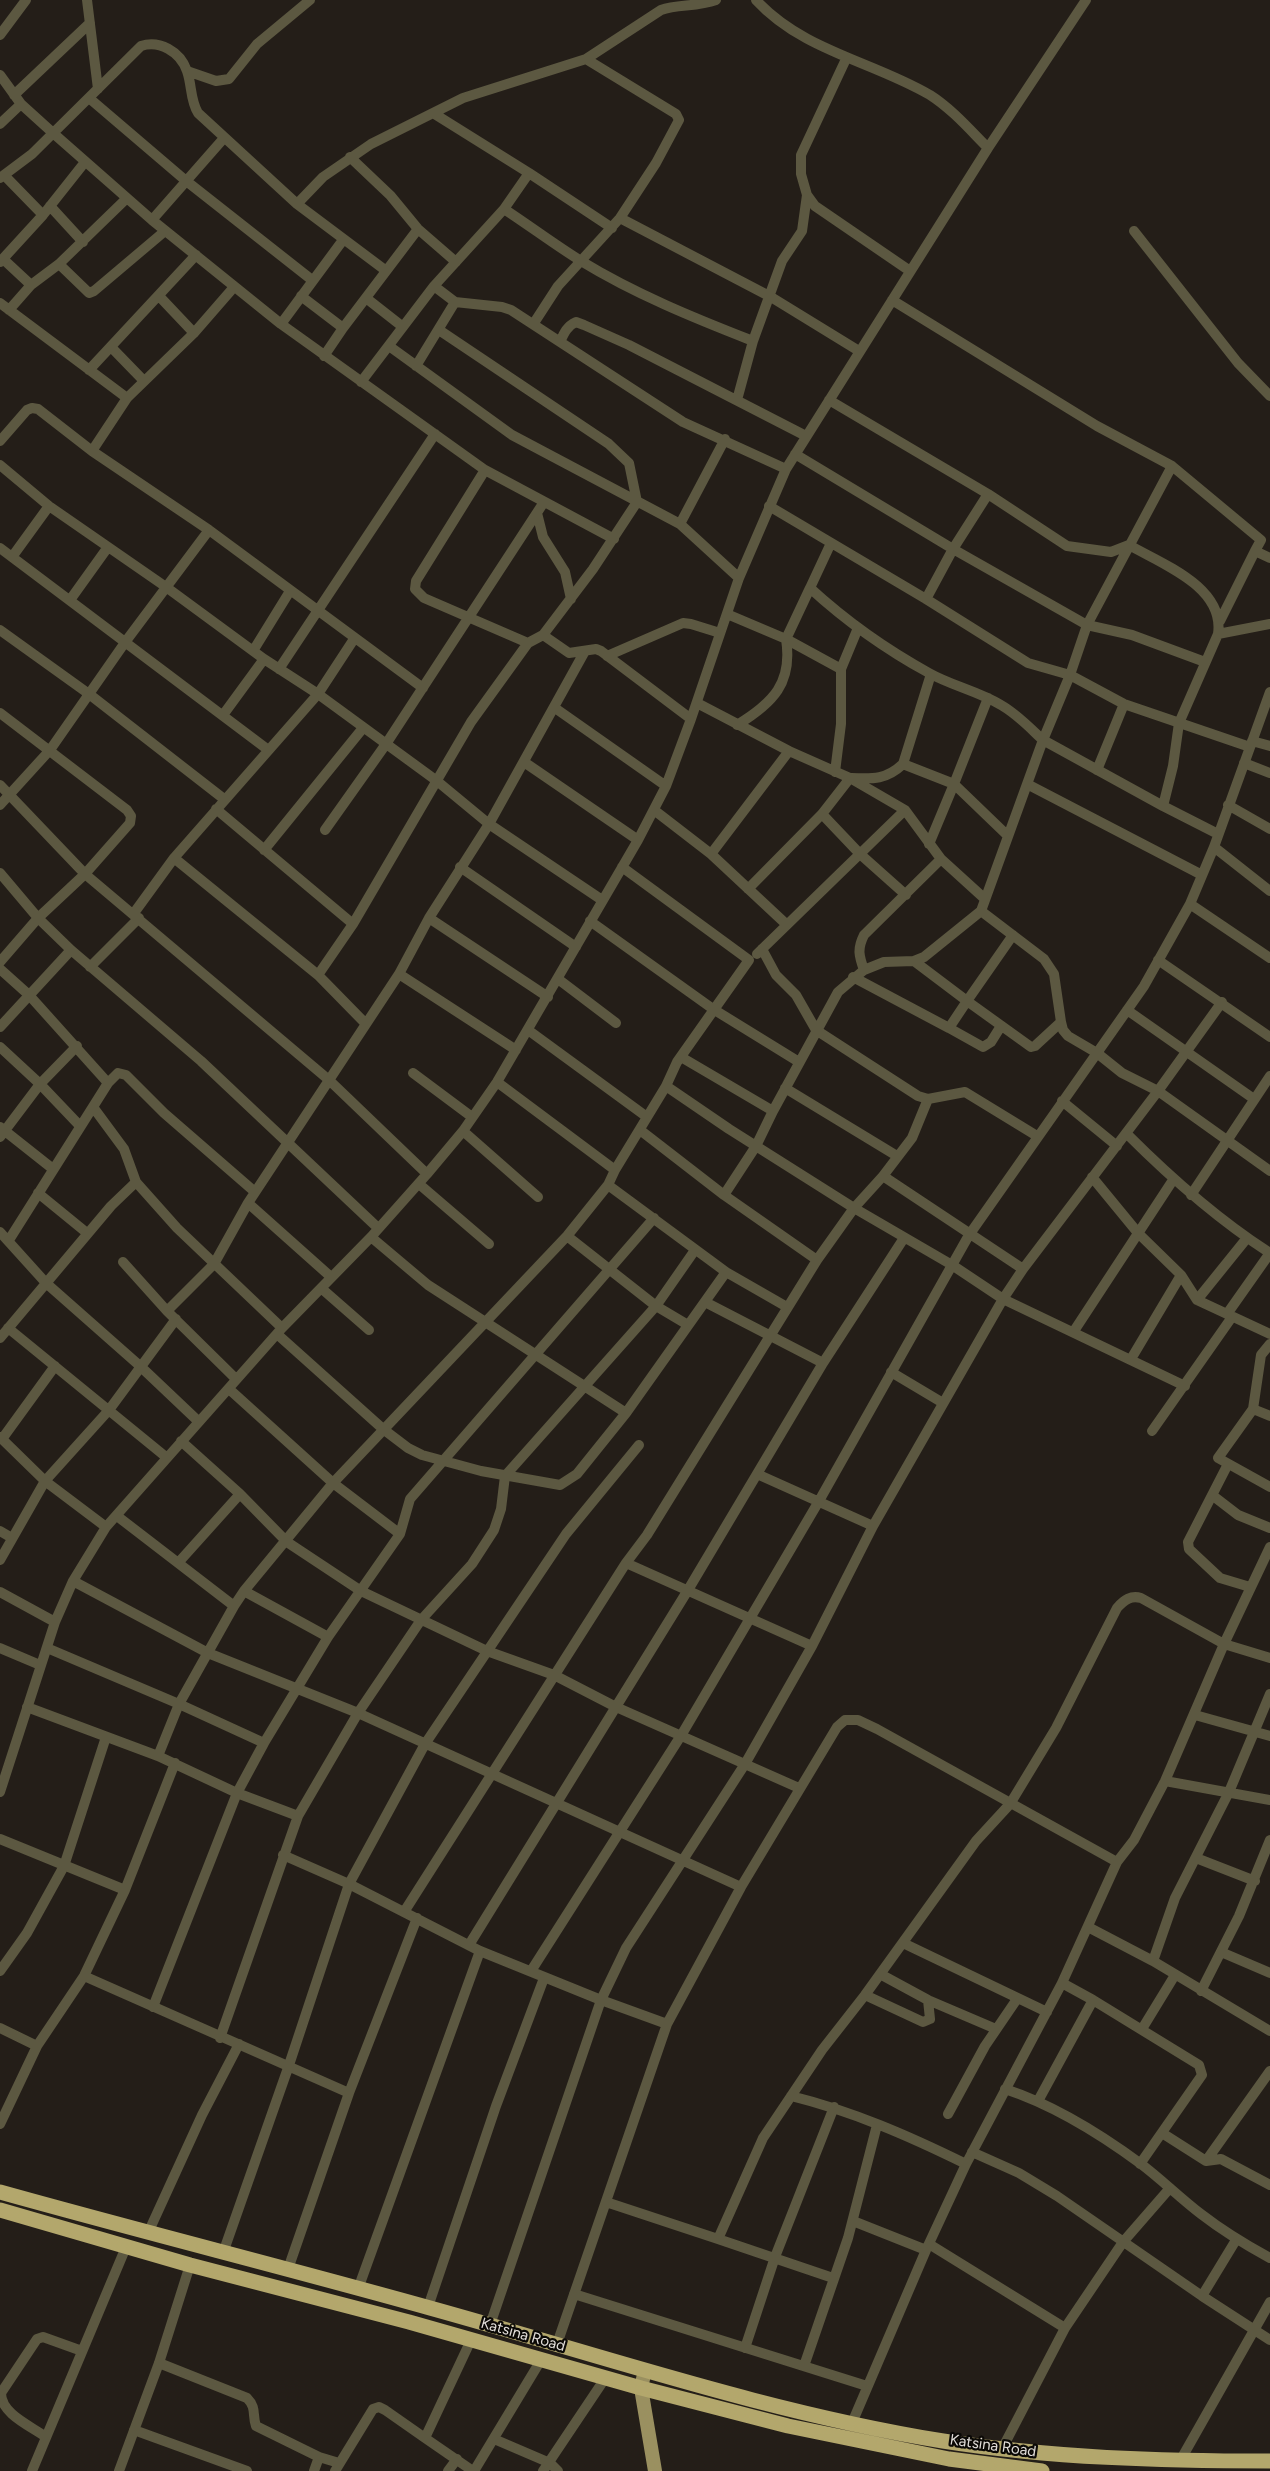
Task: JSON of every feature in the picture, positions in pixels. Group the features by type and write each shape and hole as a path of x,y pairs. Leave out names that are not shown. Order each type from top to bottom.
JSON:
{"highway":[{"path":"0,2192 428,2307 732,2395 852,2423 944,2441 1111,2459 1270,2461"},
{"name":"Katsina Road","path":"0,2210 190,2265 789,2427 949,2459 1042,2471"}],"main road":[{"path":"645,2370 641,2388 655,2471"}],"street":[{"path":"0,34 26,0"},
{"path":"87,0 98,89"},
{"path":"187,71 216,81 229,79 257,45 310,0"},
{"path":"297,204 323,177 350,157 371,144 463,98 586,59 668,7 693,6 716,0"},
{"path":"756,0 770,15 787,27 846,59 930,96 950,111 988,148"},
{"path":"0,1792 2,1778 55,1622 73,1581 106,1527 279,1331 375,1233 419,1184 463,1131 497,1082 638,840 666,786 692,719 739,578 786,469 988,148 1086,0"},
{"path":"14,94 90,23"},
{"path":"83,242 2,177 32,154 141,46 152,43 169,49 187,71 193,105 198,113 297,204 385,270"},
{"path":"534,323 558,285 620,218 656,163 679,118 637,89 586,59"},
{"path":"846,59 801,155 801,174 807,195 815,206 910,271"},
{"path":"0,75 21,104 85,162 165,231 281,324 485,470 615,539"},
{"path":"89,98 185,180 312,280"},
{"path":"0,124 21,104"},
{"path":"433,113 612,228"},
{"path":"152,220 224,138"},
{"path":"350,157 390,195 418,229 456,262"},
{"path":"31,285 1,260 46,211 85,162"},
{"path":"361,382 434,286 504,209 529,173"},
{"path":"736,400 753,341 771,297 782,261 802,231 807,195"},
{"path":"127,198 59,264 5,307 127,398"},
{"path":"504,209 581,261 696,319 753,341"},
{"path":"620,218 771,297 859,351"},
{"path":"324,356 385,270 418,229"},
{"path":"59,264 83,289 89,292 94,291 165,231"},
{"path":"1134,231 1238,363 1270,396"},
{"path":"281,324 343,240"},
{"path":"89,370 196,255"},
{"path":"434,286 455,302 502,307 534,323 683,422 725,439 786,469"},
{"path":"92,451 127,398 194,333 234,287"},
{"path":"159,296 194,333"},
{"path":"301,296 343,328"},
{"path":"366,298 404,327"},
{"path":"892,300 1097,426 1172,466 1261,540 1220,621 1218,634 1179,723 1173,766 1163,806"},
{"path":"416,366 455,302"},
{"path":"560,342 566,330 576,322 629,345 806,436"},
{"path":"318,975 352,924 471,722 528,643 543,635 615,539 637,502 629,463 609,444 439,330"},
{"path":"389,346 512,435 680,525 739,578"},
{"path":"111,347 144,381"},
{"path":"829,400 988,494 1067,546 1090,551 1111,552 1129,546 1191,580 1211,603 1220,621"},
{"path":"0,441 23,414 32,408 38,409 92,451 209,530 423,688"},
{"path":"279,669 435,434"},
{"path":"680,525 725,439"},
{"path":"795,454 953,549 1086,625 1132,635 1205,662"},
{"path":"0,465 49,506 253,651 318,694 436,781 489,824 602,900"},
{"path":"724,1195 756,1146 838,992 864,970 884,962 914,961 924,957 981,911 1043,741 1070,675 1086,625 1172,466"},
{"path":"485,470 416,581 415,588 424,598 528,643"},
{"path":"926,598 953,549 988,494"},
{"path":"325,830 386,744 544,502"},
{"path":"12,557 49,506"},
{"path":"769,506 926,598 1028,663 1070,675 1124,704 1179,723 1251,744 1270,746"},
{"path":"537,513 543,537 565,572 570,599"},
{"path":"0,805 50,750 126,641 209,530"},
{"path":"737,724 760,711 773,698 782,681 789,659 786,639 831,543"},
{"path":"70,600 108,547"},
{"path":"0,548 267,749"},
{"path":"1255,552 1270,558"},
{"path":"810,588 846,620 931,674 988,698 1021,719 1043,741 1218,834"},
{"path":"253,651 290,591"},
{"path":"727,614 786,639 842,669"},
{"path":"607,656 684,623 720,633"},
{"path":"1218,634 1270,624"},
{"path":"835,771 841,724 842,669 858,628"},
{"path":"0,630 90,694 224,799"},
{"path":"543,635 570,653 596,649 692,719"},
{"path":"90,967 136,916 174,858 267,749 318,694 354,639"},
{"path":"167,1311 214,1264 255,1192 399,974 429,918 489,824 585,651"},
{"path":"223,715 264,658"},
{"path":"850,778 882,777 892,774 903,764 931,674"},
{"path":"531,1971 682,1734 819,1501 969,1235 1127,1010 1158,960 1190,904 1214,847 1251,744 1267,709 1270,692"},
{"path":"929,844 988,698"},
{"path":"697,703 789,752 850,778 905,810 941,860 985,899"},
{"path":"1097,770 1124,704"},
{"path":"555,708 666,786"},
{"path":"0,713 127,810 131,816 130,823 85,874 38,918 0,962"},
{"path":"264,850 363,728"},
{"path":"711,854 789,752"},
{"path":"524,762 638,840"},
{"path":"1244,763 1270,773"},
{"path":"903,764 954,784 1008,836"},
{"path":"748,889 822,814 850,778"},
{"path":"1027,784 1202,875"},
{"path":"0,785 85,874 328,1080 427,1174"},
{"path":"1228,805 1270,829"},
{"path":"216,809 352,924"},
{"path":"654,810 711,854 786,924"},
{"path":"158,1756 179,1704 244,1591 333,1483 567,1236 608,1185 681,1057 749,960 762,950 905,810"},
{"path":"822,814 860,854 906,895"},
{"path":"1214,847 1270,891"},
{"path":"174,858 318,975 365,1023"},
{"path":"864,970 859,956 859,945 864,934 941,860"},
{"path":"460,867 576,947"},
{"path":"622,867 749,960"},
{"path":"0,873 38,918 71,950 201,1061 428,1285 485,1324 536,1354 626,1413"},
{"path":"1190,904 1270,958"},
{"path":"981,911 1052,967 1061,1022 1068,1036 1097,1053 1122,1072 1158,1091 1270,1171"},
{"path":"429,918 548,996"},
{"path":"590,921 713,1009 799,1062"},
{"path":"949,1028 1013,935"},
{"path":"0,1027 71,950"},
{"path":"762,950 776,975 796,995 816,1030 912,1092 928,1099 964,1092 1037,1136"},
{"path":"1158,960 1270,1037"},
{"path":"914,961 1031,1047 1061,1022"},
{"path":"0,969 29,996 108,1083"},
{"path":"399,974 516,1050"},
{"path":"853,977 983,1047 991,1042 1001,1026"},
{"path":"558,979 616,1023"},
{"path":"490,2325 601,2001 626,1948 745,1764 812,1646 873,1526 1003,1299 1222,1002"},
{"path":"1127,1010 1254,1099"},
{"path":"528,1030 647,1117"},
{"path":"53,1169 1,1132 40,1084 76,1046"},
{"path":"0,1047 80,1126"},
{"path":"681,1057 773,1111"},
{"path":"413,1073 472,1117"},
{"path":"9,1240 115,1074 126,1075 164,1113 255,1192"},
{"path":"1191,1195 1254,1099 1269,1081"},
{"path":"497,1082 615,1170"},
{"path":"666,1086 854,1208 952,1265 1003,1299 1185,1386"},
{"path":"785,1088 897,1156"},
{"path":"404,1912 626,1563 647,1535 817,1260 854,1208 883,1176 912,1138 928,1099"},
{"path":"1062,1101 1117,1146"},
{"path":"93,1107 124,1149 136,1182 169,1220 279,1331 383,1429 408,1448 442,1461 505,1476 560,1485 569,1480 577,1474 626,1413 726,1272"},
{"path":"640,1130 724,1195 817,1260"},
{"path":"463,1131 538,1197"},
{"path":"1126,1134 1191,1195 1270,1253 1185,1386 1152,1431"},
{"path":"883,1176 1023,1269"},
{"path":"1092,1177 1138,1233 1181,1275 1197,1300 1270,1334"},
{"path":"1074,1331 1173,1180"},
{"path":"0,1338 87,1233 136,1182"},
{"path":"419,1184 489,1244"},
{"path":"608,1185 726,1272 787,1307"},
{"path":"38,1193 87,1233"},
{"path":"248,1203 331,1276"},
{"path":"153,2007 237,1793 264,1743 328,1637 400,1534 410,1499 654,1218"},
{"path":"0,1232 46,1283 198,1421"},
{"path":"567,1236 656,1306 688,1325"},
{"path":"470,1945 688,1590 823,1363 904,1238"},
{"path":"1197,1300 1247,1238"},
{"path":"220,2037 298,1816 358,1713 420,1620 472,1564 494,1530 501,1509 505,1476 656,1306 695,1250"},
{"path":"123,1263 167,1311 236,1379"},
{"path":"1131,1359 1181,1275"},
{"path":"321,1288 369,1330"},
{"path":"705,1302 823,1363"},
{"path":"0,1560 45,1481 109,1410 176,1319"},
{"path":"8,1328 166,1457"},
{"path":"1270,1344 1261,1355 1253,1409 1218,1458 1270,1487"},
{"path":"55,1366 1,1438 45,1481 106,1527"},
{"path":"891,1372 943,1403"},
{"path":"229,1389 333,1483 400,1534"},
{"path":"1253,1409 1270,1416"},
{"path":"181,1441 240,1494 286,1542 361,1592 487,1651 554,1675 616,1707 682,1734 799,1788"},
{"path":"223,2253 349,1884 425,1744 566,1534 639,1445"},
{"path":"1228,1464 1188,1542 1189,1549 1220,1578 1250,1587"},
{"path":"757,1474 873,1526"},
{"path":"178,1563 240,1494"},
{"path":"1212,1495 1238,1515 1270,1528"},
{"path":"117,1516 234,1606"},
{"path":"0,1531 12,1538"},
{"path":"852,2423 927,2247 966,2164 1062,1983 1117,1862 1134,1840 1165,1781 1224,1644 1270,1547"},
{"path":"626,1563 812,1646"},
{"path":"73,1581 208,1653 358,1713 741,1887"},
{"path":"244,1591 328,1637"},
{"path":"0,1592 55,1622"},
{"path":"717,2239 757,2150 791,2096 822,2050 865,1995 976,1841 1010,1804 1056,1728 1117,1608 1125,1600 1136,1596 1224,1644 1270,1658"},
{"path":"0,1648 40,1665"},
{"path":"48,1648 264,1743"},
{"path":"1153,1961 1175,1898 1229,1792 1270,1694"},
{"path":"27,1707 158,1756 237,1793 298,1816"},
{"path":"1195,1715 1270,1736"},
{"path":"557,2344 667,2024 741,1887 799,1788 837,1727 845,1720 858,1720 1117,1862"},
{"path":"0,1971 27,1933 64,1866 106,1737"},
{"path":"0,2124 37,2046 84,1976 125,1890 175,1763"},
{"path":"1165,1781 1270,1800"},
{"path":"0,1839 125,1890"},
{"path":"1201,1991 1255,1881 1269,1846"},
{"path":"283,1855 349,1884 480,1951 601,2001 667,2024"},
{"path":"1196,1858 1255,1881"},
{"path":"288,2269 349,2093 417,1918"},
{"path":"1088,1928 1153,1961 1270,2031"},
{"path":"903,1943 1047,2012"},
{"path":"358,2289 480,1951"},
{"path":"1221,1952 1270,1972"},
{"path":"880,1974 928,2000 996,2029"},
{"path":"1142,2029 1175,1975"},
{"path":"84,1976 349,2093"},
{"path":"428,2307 496,2106 544,1977"},
{"path":"1062,1983 1142,2029 1202,2069 1202,2075 1140,2164"},
{"path":"865,1995 922,2022 930,2019 928,2000"},
{"path":"948,2114 996,2029 1017,1999"},
{"path":"1038,2101 1094,2000"},
{"path":"0,2028 37,2046"},
{"path":"148,2233 202,2115 239,2044"},
{"path":"1206,2161 1270,2071"},
{"path":"1005,2089 1038,2101 1082,2124 1140,2164 1236,2240 1270,2258"},
{"path":"791,2096 834,2107 907,2135 966,2164"},
{"path":"745,2348 775,2257 834,2107"},
{"path":"804,2366 852,2221 877,2125"},
{"path":"1162,2133 1206,2161"},
{"path":"972,2152 1019,2173 1270,2340"},
{"path":"1206,2161 1221,2159 1268,2180"},
{"path":"1002,2449 1065,2328 1123,2242 1170,2188"},
{"path":"606,2202 833,2278"},
{"path":"852,2221 927,2247 1065,2328"},
{"path":"1202,2296 1236,2240"},
{"path":"32,2471 126,2247"},
{"path":"120,2471 159,2363 190,2265"},
{"path":"574,2294 867,2386"},
{"path":"1180,2461 1270,2302"},
{"path":"46,2437 6,2410 1,2402 1,2393 37,2339 43,2337 82,2351"},
{"path":"425,2438 471,2340"},
{"path":"159,2363 247,2398 253,2404 256,2426 337,2467 373,2409 380,2407 474,2471 541,2360"},
{"path":"546,2467 606,2377"},
{"path":"134,2430 247,2471"},
{"path":"494,2439 558,2471"},
{"path":"314,2471 320,2457"},
{"path":"448,2471 457,2459"}]}
